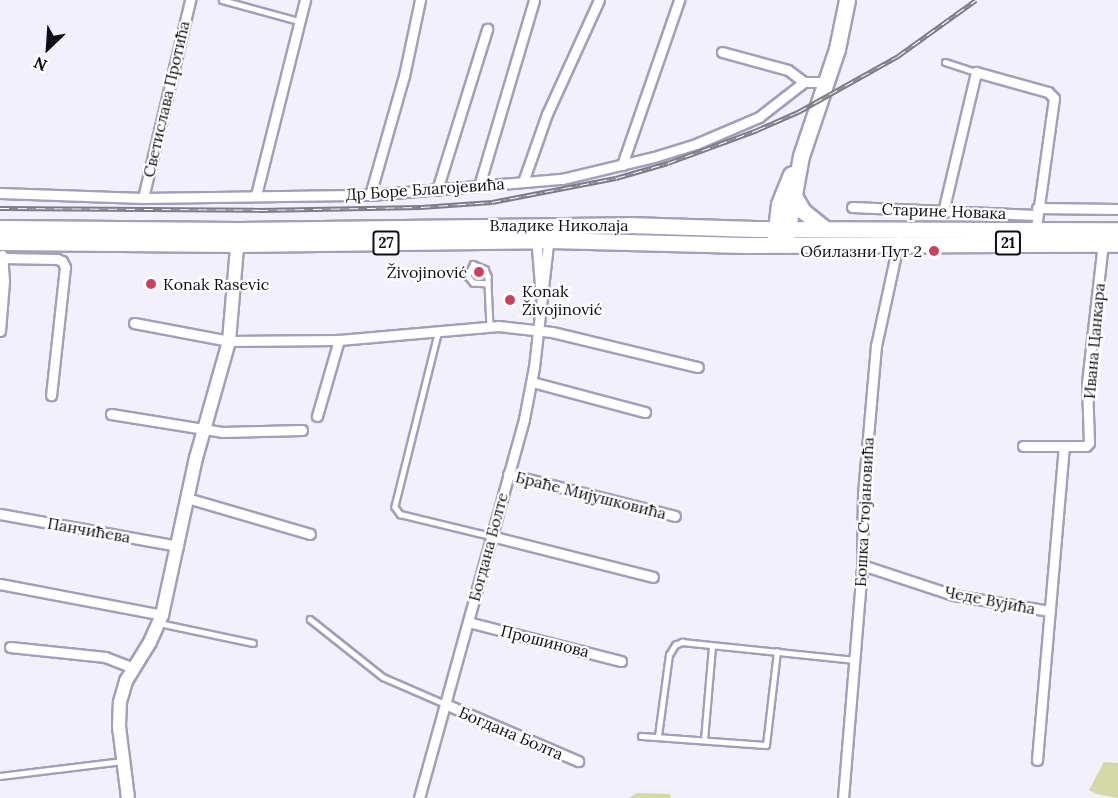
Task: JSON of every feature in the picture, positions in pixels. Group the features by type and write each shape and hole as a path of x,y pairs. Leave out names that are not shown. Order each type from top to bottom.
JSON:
{"main road":[{"path":"781,229 793,194 801,156 842,31 847,0"},
{"path":"780,245 778,204 801,156"},
{"path":"793,194 803,212 824,228"},
{"name":"Владике Николаја","path":"0,228 238,237 780,245 904,234 1036,217 1118,230"},
{"name":"Владике Николаја","path":"0,244 542,225 824,228 1110,244"}],"street":[{"name":"Светислава Протића","path":"143,198 190,0"},
{"path":"256,195 305,0"},
{"path":"370,195 404,76 420,0"},
{"path":"479,186 534,0"},
{"path":"523,182 547,114 599,0"},
{"path":"622,165 679,0"},
{"path":"437,190 487,29"},
{"path":"722,52 788,70 804,82 826,82"},
{"path":"943,212 976,72 1048,92 1054,98 1036,217"},
{"name":"Др Боре Благојевића","path":"0,193 143,198 370,195 573,178 696,144 759,117 804,82"},
{"name":"Старине Новака","path":"852,207 1036,217 1118,209"},
{"name":"Бошка Стојановића","path":"843,798 862,566 863,494 876,346 904,234 912,211"},
{"name":"Богдана Болте","path":"419,798 532,382 541,292 550,240 542,225"},
{"name":"Богдана Болте","path":"541,292 534,241 542,225"},
{"path":"128,798 122,761 119,714 123,690 160,619 203,430 229,341 238,237"},
{"path":"0,244 4,281 0,331"},
{"name":"Ивана Цанкара","path":"1023,446 1086,446 1090,438 1087,383 1110,244"},
{"path":"3,258 57,259 62,261 65,267 51,395"},
{"path":"134,324 229,341 339,340 490,326 537,330 698,367"},
{"path":"317,416 339,340"},
{"path":"532,382 645,412"},
{"path":"111,414 203,430 302,430"},
{"name":"Чеде Вујића","path":"1037,760 1065,447"},
{"name":"Браће Мијушковића","path":"508,474 675,516"},
{"path":"187,498 310,534"},
{"name":"Панчићева","path":"0,514 178,546"},
{"path":"491,536 653,577"},
{"name":"Чеде Вујића","path":"862,566 953,595 1050,611"},
{"path":"0,584 160,619"},
{"name":"Прошинова","path":"468,622 621,660"},
{"path":"10,647 105,657 133,668"},
{"name":"Богдана Болта","path":"445,704 578,762"}],"lane":[{"path":"222,0 298,21"},
{"path":"945,62 976,72"},
{"path":"488,284 473,283 467,276 473,264 485,269 488,284 490,326"},
{"path":"439,330 395,507 400,514 491,536"},
{"path":"160,619 253,643"},
{"path":"310,619 383,678 445,704"},
{"path":"658,736 669,656 675,645 682,642 855,660"},
{"path":"704,740 712,646"},
{"path":"641,736 766,745 777,652"},
{"path":"0,776 122,761"}],"green space":[{"path":"1104,762 1118,763 1118,798 1096,794 1089,790"},
{"path":"637,793 670,794 671,798 629,798"}],"railway":[{"path":"0,208 259,210 421,207 492,202 616,178 668,163 798,112 898,56 976,0"}],"place":[{"name":"Обилазни Пут 2","path":"934,251"},
{"name":"Živojinović","path":"479,272"},
{"name":"Konak Rasevic","path":"151,284"},
{"name":"Konak Živojinović","path":"510,300"}]}
